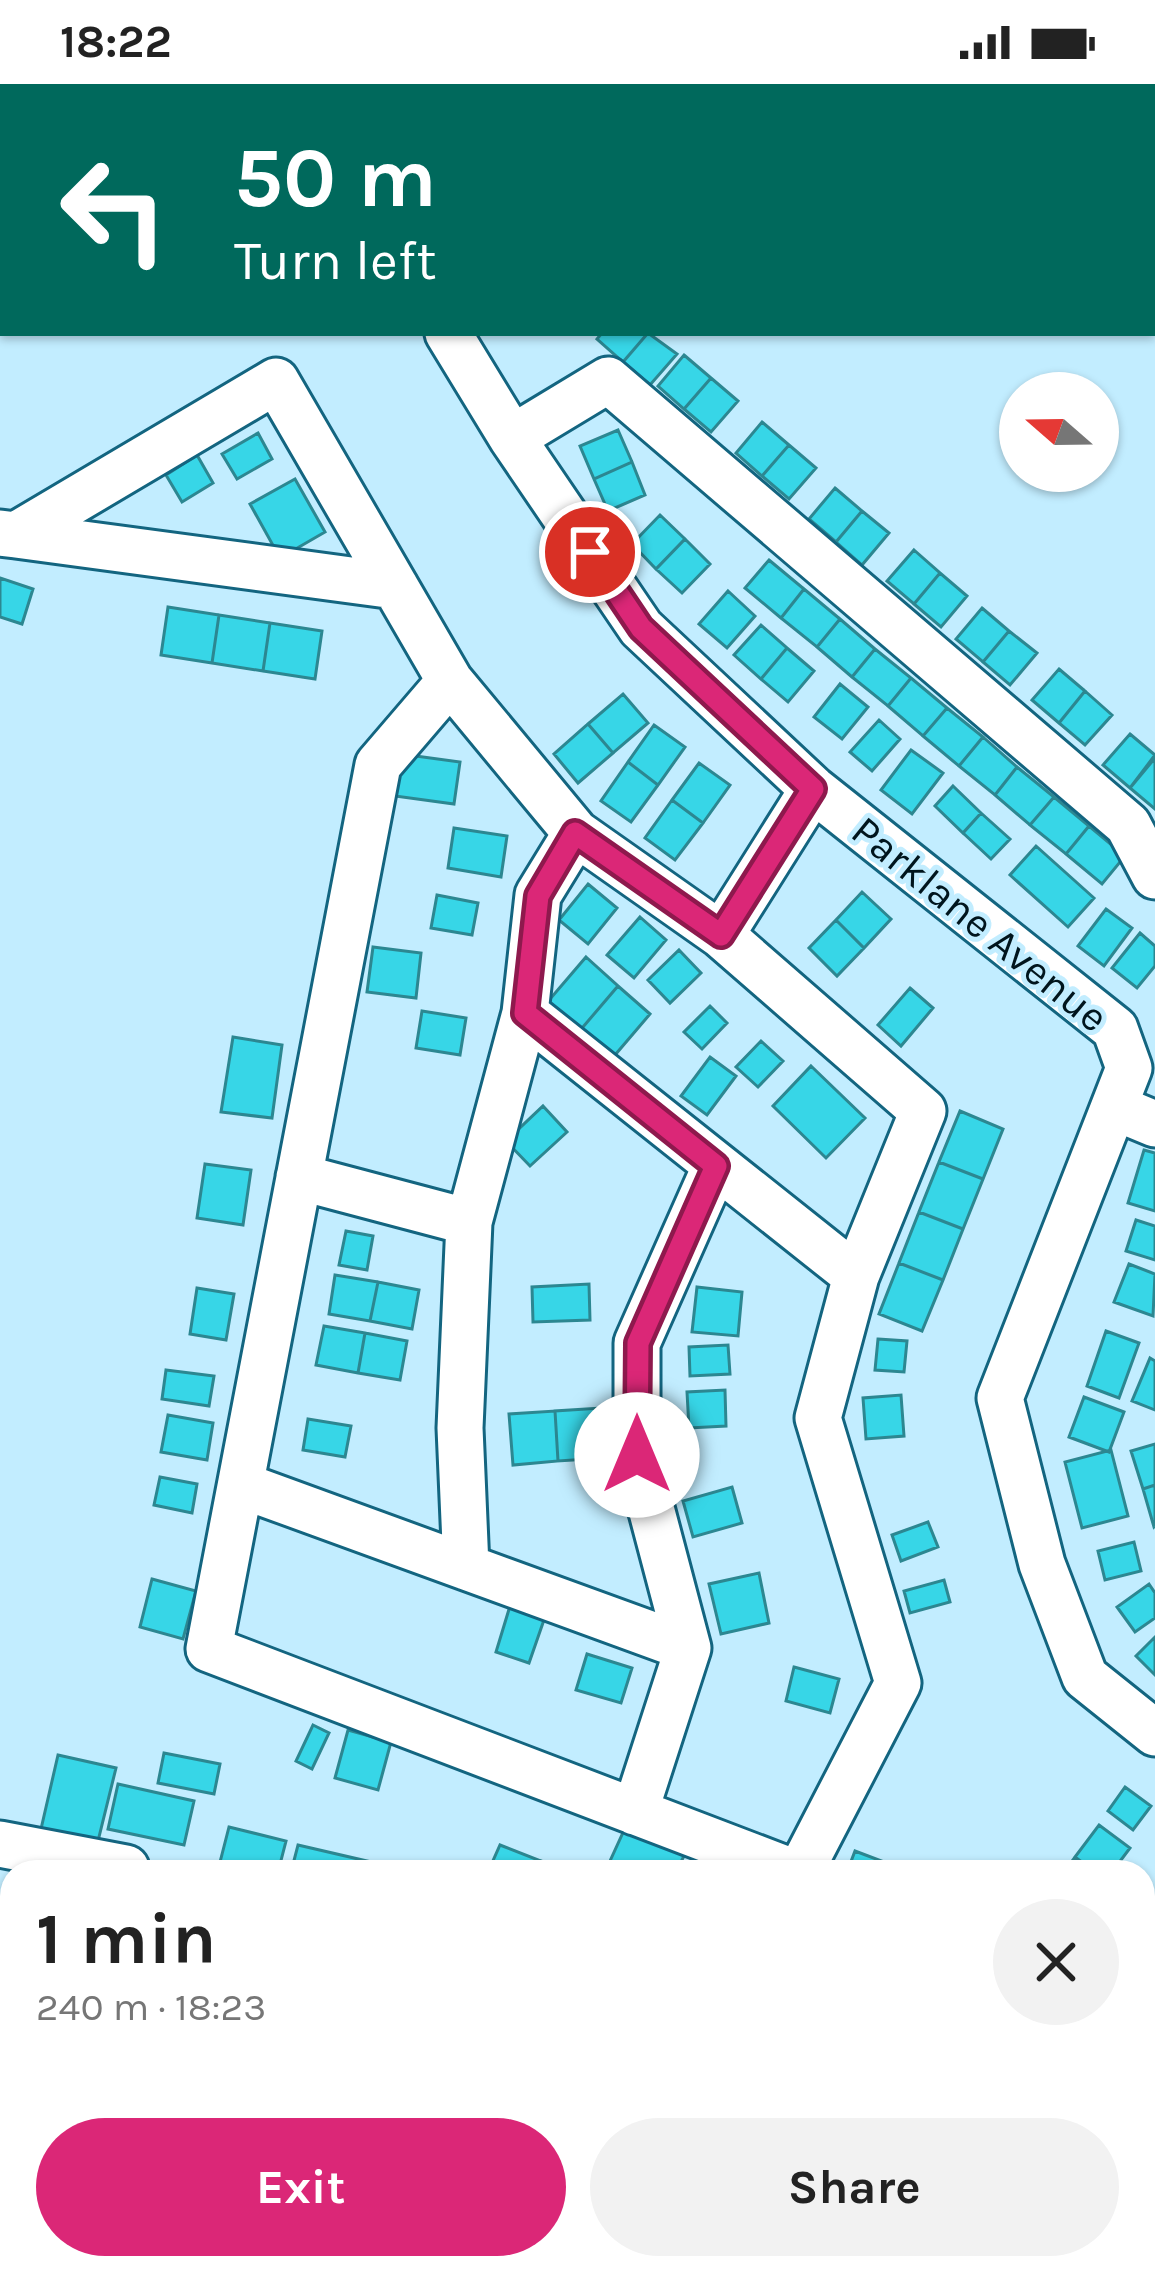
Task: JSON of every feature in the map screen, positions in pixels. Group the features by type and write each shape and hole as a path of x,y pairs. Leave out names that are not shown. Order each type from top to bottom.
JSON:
{"street":[{"name":"Parklane Avenue","path":"450,336 512,438 641,628 813,789 1114,1029 1129,1068 1134,1116 1000,1398 1042,1564 1085,1677 1155,1733"},
{"path":"512,438 608,380 1128,825 1155,876"},
{"path":"8,534 276,381 450,681 575,833 721,935 923,1111 856,1276 818,1418 898,1683 803,1860"},
{"path":"8,534 395,586"},
{"path":"450,681 378,765 209,1649 635,1812 722,1860"},
{"path":"721,935 813,789"},
{"path":"466,1567 460,1428 469,1222 525,1013 538,896 575,833"},
{"path":"525,1013 856,1276"},
{"path":"635,1812 688,1648 637,1455 638,1343 716,1166"},
{"path":"299,1177 469,1222"},
{"path":"241,1485 688,1648"},
{"path":"0,1844 77,1860"}],"building":[{"path":"600,336 645,336 623,362 597,339"},
{"path":"645,336 677,354 650,385 623,362"},
{"path":"684,355 711,378 684,409 658,386"},
{"path":"711,378 738,401 711,432 684,409"},
{"path":"762,422 789,445 762,476 736,453"},
{"path":"618,430 632,462 594,479 580,446"},
{"path":"258,433 272,459 237,479 222,454"},
{"path":"789,445 816,468 789,499 762,476"},
{"path":"197,455 213,483 182,502 166,475"},
{"path":"632,462 645,495 608,511 594,479"},
{"path":"295,479 325,532 280,558 250,504"},
{"path":"835,488 862,511 836,542 809,519"},
{"path":"862,511 889,533 862,565 836,542"},
{"path":"660,515 685,539 656,569 632,544"},
{"path":"685,539 710,564 682,593 656,569"},
{"path":"914,550 940,573 914,604 887,581"},
{"path":"769,560 804,589 781,618 745,588"},
{"path":"940,573 967,596 941,627 914,604"},
{"path":"0,578 33,589 22,624 0,617"},
{"path":"804,589 840,619 817,647 781,618"},
{"path":"728,591 755,616 727,648 699,624"},
{"path":"168,607 219,615 212,663 161,655"},
{"path":"982,608 1009,631 983,662 956,639"},
{"path":"219,615 270,623 263,671 212,663"},
{"path":"840,619 875,649 852,677 817,647"},
{"path":"270,623 322,631 315,679 263,671"},
{"path":"761,625 787,648 761,679 734,655"},
{"path":"1009,631 1037,653 1010,685 983,662"},
{"path":"787,648 814,671 788,702 761,679"},
{"path":"875,649 911,678 888,706 852,677"},
{"path":"1059,669 1085,691 1059,723 1032,700"},
{"path":"911,678 947,708 923,736 888,706"},
{"path":"840,684 868,707 842,739 814,717"},
{"path":"1085,691 1112,715 1085,745 1059,723"},
{"path":"623,694 648,723 613,753 588,724"},
{"path":"947,708 983,737 959,766 923,736"},
{"path":"879,720 900,739 872,771 850,752"},
{"path":"588,724 613,753 578,783 554,754"},
{"path":"654,725 685,747 658,785 628,762"},
{"path":"1130,734 1155,755 1130,788 1103,765"},
{"path":"983,737 1017,767 995,795 959,766"},
{"path":"911,750 943,773 912,814 881,790"},
{"path":"401,754 460,762 454,804 395,796"},
{"path":"1155,758 1155,809 1130,788"},
{"path":"628,762 658,785 631,822 601,801"},
{"path":"699,763 730,785 703,823 672,800"},
{"path":"1017,767 1054,797 1030,825 995,795"},
{"path":"953,786 981,813 963,833 935,806"},
{"path":"1054,797 1089,826 1066,854 1030,825"},
{"path":"672,800 703,823 675,860 645,838"},
{"path":"981,813 1010,839 991,859 963,833"},
{"path":"1089,826 1125,856 1102,884 1066,854"},
{"path":"454,828 507,836 501,877 448,868"},
{"path":"1036,846 1094,898 1068,927 1010,875"},
{"path":"588,884 617,908 588,944 559,920"},
{"path":"862,892 891,919 864,948 836,920"},
{"path":"437,895 478,903 472,935 431,928"},
{"path":"1106,909 1132,928 1104,966 1078,946"},
{"path":"640,917 666,940 634,978 607,955"},
{"path":"836,920 864,948 837,976 809,948"},
{"path":"1140,933 1155,946 1155,966 1137,988 1112,968"},
{"path":"373,947 421,953 416,998 367,992"},
{"path":"679,950 701,973 670,1003 648,980"},
{"path":"586,957 618,986 577,1034 544,1006"},
{"path":"618,986 650,1014 609,1062 577,1034"},
{"path":"910,988 933,1008 901,1046 878,1025"},
{"path":"710,1006 727,1023 702,1049 684,1032"},
{"path":"422,1011 466,1018 460,1055 416,1048"},
{"path":"233,1037 282,1045 272,1118 221,1112"},
{"path":"761,1041 783,1061 758,1087 736,1067"},
{"path":"710,1057 736,1076 707,1115 681,1096"},
{"path":"811,1066 865,1118 826,1158 773,1106"},
{"path":"543,1106 567,1132 530,1166 506,1141"},
{"path":"960,1111 1003,1129 983,1179 939,1162"},
{"path":"1144,1150 1155,1153 1155,1211 1128,1203"},
{"path":"939,1162 983,1179 963,1229 919,1212"},
{"path":"205,1164 251,1170 243,1225 197,1218"},
{"path":"919,1212 963,1229 943,1280 899,1263"},
{"path":"1136,1220 1155,1226 1155,1260 1126,1251"},
{"path":"346,1231 373,1236 367,1270 339,1265"},
{"path":"899,1263 943,1280 922,1331 879,1314"},
{"path":"1129,1264 1155,1274 1153,1316 1114,1302"},
{"path":"335,1275 378,1282 370,1321 329,1314"},
{"path":"378,1282 419,1290 412,1329 370,1321"},
{"path":"589,1284 590,1320 533,1322 532,1287"},
{"path":"697,1287 742,1292 738,1336 692,1332"},
{"path":"197,1288 234,1294 226,1340 190,1334"},
{"path":"324,1326 365,1333 358,1373 316,1365"},
{"path":"1106,1331 1139,1343 1119,1398 1087,1386"},
{"path":"365,1333 407,1341 400,1380 358,1373"},
{"path":"878,1339 907,1341 904,1372 875,1370"},
{"path":"728,1345 730,1374 690,1376 689,1347"},
{"path":"1150,1358 1155,1361 1155,1410 1132,1401"},
{"path":"166,1370 214,1376 209,1406 162,1399"},
{"path":"725,1390 726,1426 689,1428 687,1392"},
{"path":"901,1395 904,1436 866,1439 863,1398"},
{"path":"1084,1397 1124,1412 1109,1452 1069,1437"},
{"path":"601,1408 604,1458 558,1461 555,1411"},
{"path":"555,1411 558,1461 513,1465 509,1414"},
{"path":"168,1415 213,1423 207,1460 161,1452"},
{"path":"308,1419 351,1426 345,1457 303,1450"},
{"path":"1155,1444 1155,1485 1143,1489 1131,1451"},
{"path":"1111,1450 1128,1516 1082,1528 1065,1462"},
{"path":"160,1477 197,1484 192,1513 154,1505"},
{"path":"1155,1485 1155,1526 1154,1527 1143,1489"},
{"path":"732,1487 742,1523 693,1537 683,1501"},
{"path":"928,1522 938,1547 901,1561 892,1535"},
{"path":"1134,1542 1141,1571 1105,1580 1098,1551"},
{"path":"759,1573 769,1623 721,1634 709,1584"},
{"path":"152,1579 196,1591 183,1639 140,1627"},
{"path":"944,1580 950,1602 910,1613 904,1591"},
{"path":"1149,1584 1155,1593 1155,1618 1135,1632 1117,1607"},
{"path":"510,1606 545,1617 529,1663 496,1652"},
{"path":"1155,1637 1155,1675 1136,1656"},
{"path":"587,1654 632,1668 621,1703 576,1690"},
{"path":"794,1667 839,1679 830,1713 786,1701"},
{"path":"313,1725 329,1733 312,1769 296,1761"},
{"path":"348,1730 391,1742 378,1790 335,1778"},
{"path":"164,1753 220,1764 214,1794 158,1783"},
{"path":"58,1755 116,1768 98,1841 41,1829"},
{"path":"118,1784 194,1801 184,1845 108,1829"},
{"path":"1125,1787 1151,1806 1133,1830 1108,1811"},
{"path":"1099,1825 1130,1848 1121,1860 1075,1857"},
{"path":"626,1826 685,1854 682,1860 610,1860"},
{"path":"229,1827 286,1841 281,1860 221,1860"},
{"path":"298,1845 362,1860 294,1860"},
{"path":"500,1845 538,1860 493,1860"},
{"path":"855,1851 879,1860 852,1860"}],"route":[{"path":"590,552 641,628 813,789 721,935 575,833 538,896 525,1013 716,1166 638,1343 637,1455"}]}
